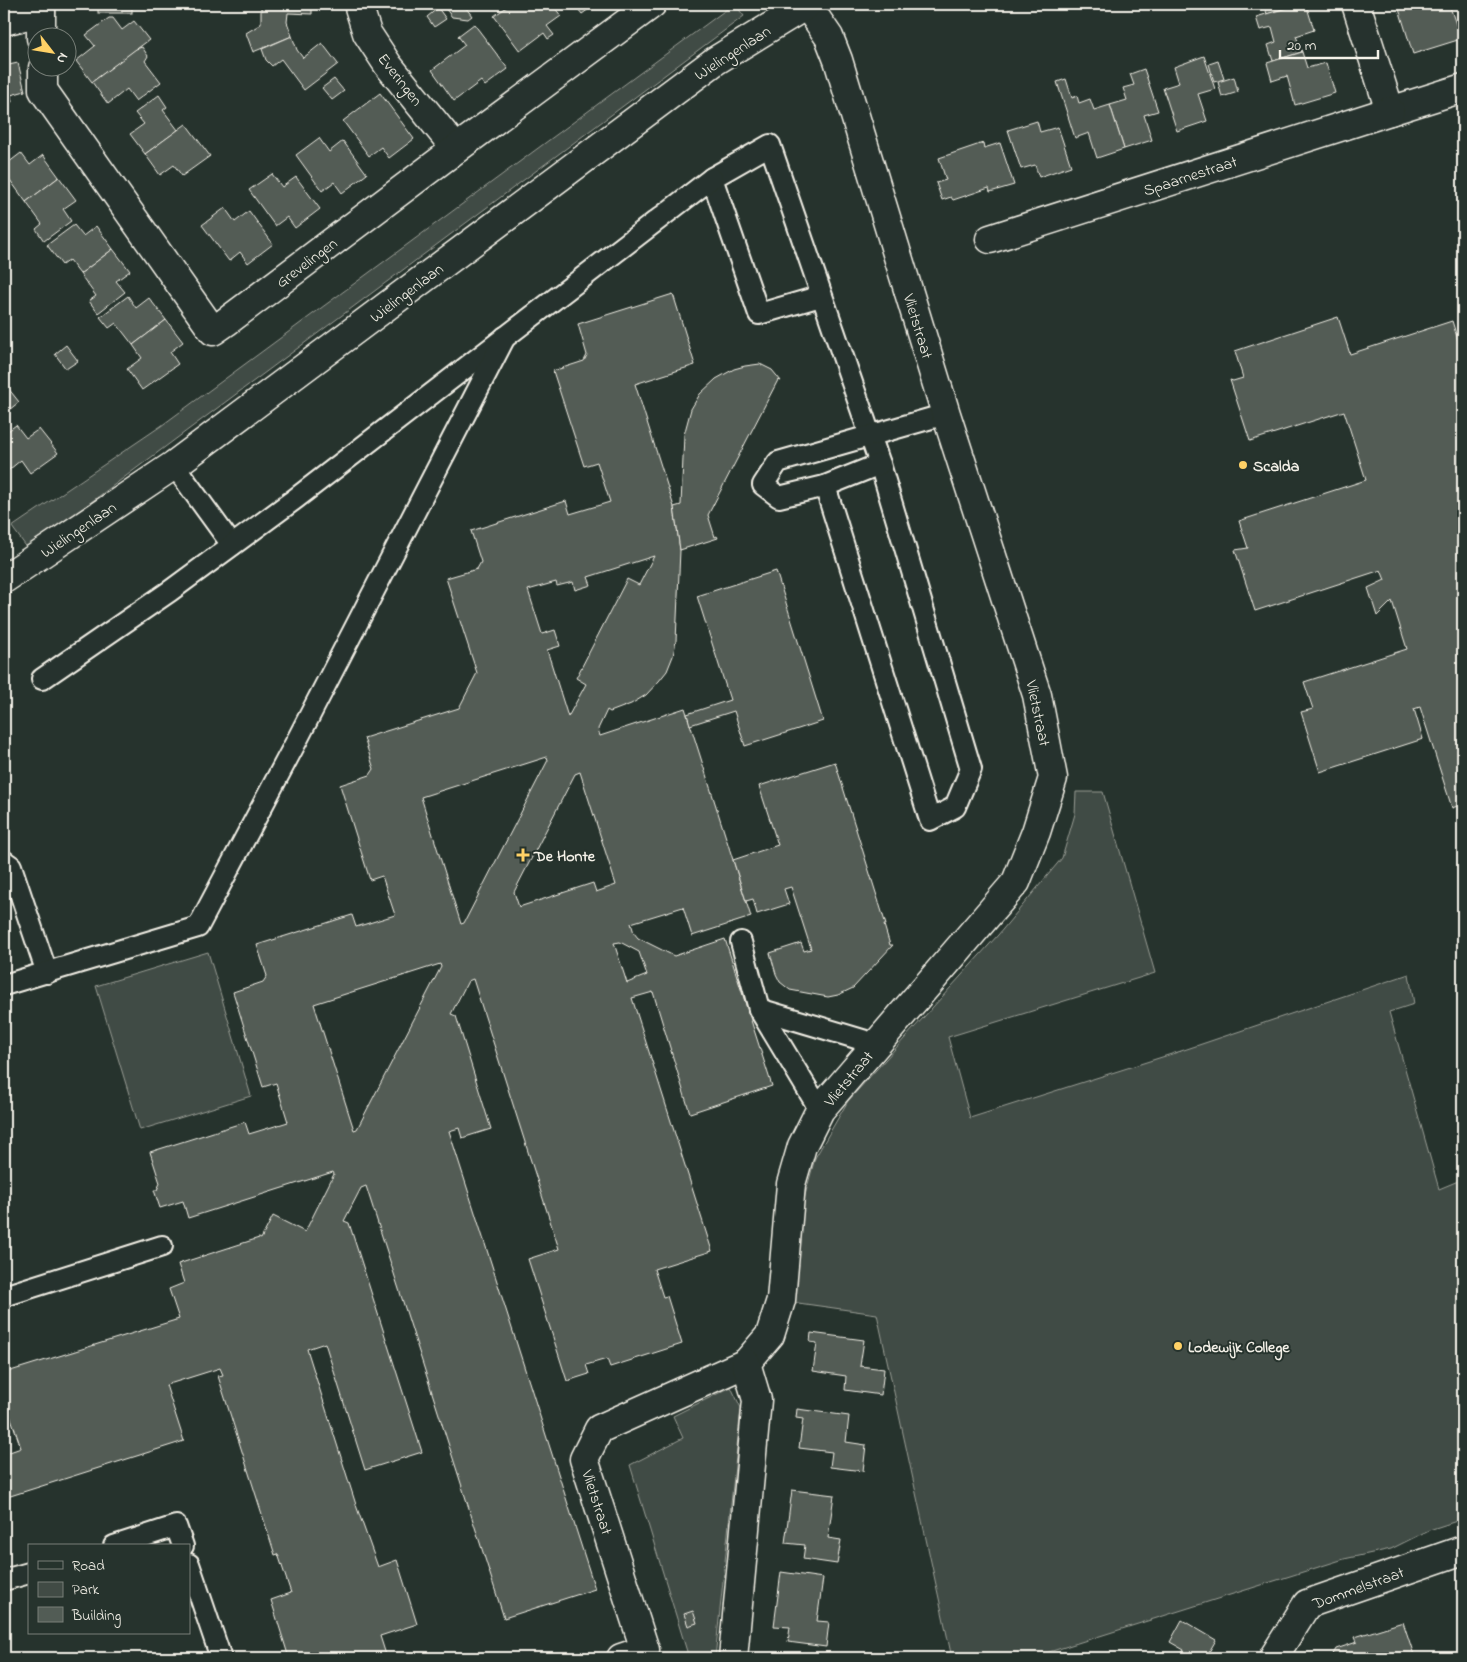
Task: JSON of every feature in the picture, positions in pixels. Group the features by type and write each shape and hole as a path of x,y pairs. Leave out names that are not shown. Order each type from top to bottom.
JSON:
{"street":[{"name":"Everingen","path":"358,4 367,33 388,64 456,149"},
{"name":"Grevelingen","path":"43,78 43,90 213,330 652,4"},
{"name":"Vlietstraat","path":"622,1658 645,1650 584,1459 599,1430 746,1363 770,1335 781,1300 792,1184 802,1146 820,1110 1016,882 1036,832 1053,778 1037,695 946,414 838,60 830,37 808,4"},
{"name":"Wielingenlaan","path":"7,570 174,465 715,61 808,4"},
{"path":"1356,4 1390,111"},
{"path":"4,21 41,18"},
{"name":"Spaarnestraat","path":"990,239 1463,88"},
{"path":"733,1658 757,1400 746,1363"},
{"name":"Dommelstraat","path":"1273,1658 1307,1604 1463,1550"}],"lane":[{"path":"42,679 170,592 295,499 712,178 770,145 880,464 971,769 954,807 930,820 825,486"},
{"path":"712,178 759,314 821,296"},
{"path":"4,985 198,927 268,796 505,337"},
{"path":"880,464 825,486 779,497 763,485 778,462 946,414"},
{"path":"174,465 232,545"},
{"path":"4,861 11,866 47,973"},
{"path":"740,942 759,1009 820,1110"},
{"path":"759,1009 876,1044"},
{"path":"4,1296 162,1246"},
{"path":"120,1544 176,1526 182,1544"},
{"path":"190,1567 220,1658"},
{"path":"4,1580 28,1572"}],"green space":[{"path":"731,6 737,7 744,16 28,549 12,527 161,426"},
{"name":"Lodewijk College","path":"1076,792 1103,792 1155,973 948,1037 970,1118 1181,1051 1409,974 1414,1004 1389,1012 1439,1189 1463,1179 1463,1519 1429,1530 1391,1549 1344,1559 1030,1658 952,1658 877,1314 791,1302 800,1214 815,1158 848,1101 998,935 1062,858 1075,814"},
{"path":"208,952 251,1096 140,1130 96,986"},
{"path":"731,1387 741,1408 715,1658 689,1658 630,1465 683,1438 673,1416"}],"building":[{"path":"98,4 132,4 132,13 98,13"},
{"path":"269,4 312,4 312,14 288,13 287,22 292,36 253,52 246,33 261,24 261,5 269,6"},
{"path":"442,4 463,4 472,16 468,19 452,17"},
{"path":"511,4 552,4 561,16 547,26 554,35 548,39 544,33 520,51 494,16"},
{"path":"574,4 596,4 582,14"},
{"path":"1264,4 1300,4 1267,14"},
{"path":"1300,4 1306,4 1314,30 1296,36 1302,52 1273,61 1268,45 1276,42 1272,27 1260,30 1256,17"},
{"path":"1416,4 1449,4 1461,39 1413,54 1399,9"},
{"path":"438,8 446,19 434,27 427,17"},
{"path":"109,18 113,18 122,30 134,21 149,40 92,82 78,64 78,59 95,46 86,35"},
{"path":"474,24 508,69 485,86 481,81 454,101 432,70 465,45 458,36"},
{"path":"292,36 297,50 303,58 322,43 338,64 304,90 281,59 272,66 266,60 262,49"},
{"path":"142,47 148,56 145,61 161,82 136,101 127,89 108,104 92,82 136,49"},
{"path":"1302,52 1307,68 1326,63 1335,93 1295,105 1287,76 1272,81 1267,63"},
{"path":"1204,56 1215,89 1198,94 1207,121 1177,131 1163,88 1179,83 1174,67"},
{"path":"1218,61 1224,79 1214,82 1209,64"},
{"path":"18,63 25,91 11,95 12,102 4,104 4,66"},
{"path":"1144,69 1158,111 1144,115 1152,140 1124,149 1110,105 1127,100 1123,88 1134,85 1130,74"},
{"path":"1234,77 1238,92 1222,97 1218,82"},
{"path":"334,79 344,91 332,100 322,88"},
{"path":"1066,79 1072,98 1077,96 1079,103 1090,99 1094,110 1110,105 1124,149 1097,158 1089,133 1075,138 1057,82"},
{"path":"380,93 414,139 389,158 381,147 369,156 343,121"},
{"path":"159,95 167,107 163,110 178,130 145,154 130,134 144,124 135,113"},
{"path":"1037,121 1040,132 1058,127 1071,166 1039,177 1035,165 1021,169 1008,130"},
{"path":"186,124 210,156 182,176 174,165 160,175 145,154"},
{"path":"319,138 329,152 343,141 367,174 342,193 334,182 322,191 296,155"},
{"path":"983,143 984,148 1000,143 1014,185 990,192 989,188 953,200 951,197 942,200 936,183 946,180 939,158"},
{"path":"21,153 30,165 43,155 59,177 26,202 10,180 4,185 4,166"},
{"path":"272,174 282,187 296,177 320,209 295,228 287,217 275,226 249,190"},
{"path":"59,177 76,200 63,209 71,221 44,241 36,229 42,224 26,202"},
{"path":"225,208 235,222 249,211 273,244 248,263 240,252 229,261 202,225"},
{"path":"74,225 83,236 96,226 113,249 80,274 69,260 62,265 47,245"},
{"path":"113,249 130,271 116,281 125,292 98,313 89,301 96,296 80,274"},
{"path":"673,294 695,365 635,384 674,507 680,550 676,641 673,656 667,671 646,695 631,704 610,712 607,710 598,729 600,736 685,708 751,917 692,936 683,907 631,923 634,933 638,938 674,956 725,939 772,1086 690,1113 653,992 632,998 712,1251 654,1269 663,1297 667,1296 682,1344 610,1367 607,1359 586,1365 589,1374 567,1381 528,1259 559,1249 473,979 468,981 451,1014 456,1016 491,1129 462,1138 459,1128 449,1131 595,1589 504,1618 366,1186 361,1188 344,1221 349,1223 422,1452 365,1470 325,1343 307,1349 357,1508 378,1567 397,1560 417,1624 380,1636 387,1658 289,1658 271,1600 291,1593 278,1554 275,1555 218,1376 223,1375 220,1368 166,1385 184,1441 4,1498 4,1454 21,1448 7,1406 4,1407 4,1373 179,1319 169,1289 184,1283 178,1264 259,1238 261,1239 273,1216 305,1232 334,1174 333,1172 188,1218 183,1201 160,1208 154,1190 157,1190 160,1183 150,1152 245,1122 249,1134 288,1122 276,1083 263,1087 233,992 263,982 267,976 257,945 352,915 356,927 395,915 382,876 370,880 340,785 370,775 374,769 364,738 459,708 477,673 446,578 477,569 481,562 471,531 566,501 570,514 610,502 597,462 584,466 553,371 584,361 587,355 578,324","holes":["654,556 639,585 627,579 576,678 586,684 568,717 547,650 560,646 555,630 542,634 528,590 556,582 557,586 573,582 575,590 591,585 588,577","547,757 548,760 464,923 461,924 421,797","580,772 616,885 596,892 593,883 519,907 514,892 575,774","620,942 639,952 647,975 627,983 614,943","440,964 441,967 357,1129 354,1130 314,1004"]},
{"path":"128,296 136,308 149,298 166,320 133,345 116,323 109,328 100,317"},
{"path":"1338,317 1350,354 1452,321 1458,340 1463,339 1463,804 1452,808 1420,707 1414,709 1423,739 1320,772 1301,712 1313,709 1304,682 1407,649 1392,601 1377,616 1368,588 1385,580 1381,570 1255,611 1235,550 1248,548 1239,521 1366,480 1344,411 1250,441 1230,380 1243,378 1235,351"},
{"path":"166,320 183,342 170,352 178,364 142,390 127,369 142,358 133,345"},
{"path":"66,345 78,361 66,369 55,354"},
{"path":"760,364 772,370 781,381 778,380 708,515 715,537 717,536 718,538 680,550 674,507 681,505 684,435 691,409 700,394 716,379 734,369"},
{"path":"4,383 19,402 4,414"},
{"path":"16,425 26,438 39,429 58,453 30,473 21,460 4,474 4,434"},
{"path":"776,571 823,721 745,746 734,711 690,725 687,714 730,700 697,596"},
{"path":"835,762 886,925 884,925 890,945 893,945 853,988 838,995 828,997 790,990 780,982 776,974 770,953 801,943 804,951 811,949 791,887 784,889 789,904 757,914 753,899 746,901 733,860 778,845 759,786"},
{"path":"811,1333 864,1340 860,1366 884,1369 881,1395 845,1390 846,1376 813,1371 817,1343 810,1342"},
{"path":"797,1409 849,1416 846,1442 866,1445 863,1471 830,1467 832,1452 799,1448 803,1419 796,1418"},
{"path":"792,1490 834,1495 828,1538 841,1540 837,1564 803,1559 805,1545 785,1543"},
{"path":"781,1572 823,1578 817,1621 829,1622 826,1647 788,1642 790,1627 774,1626"},
{"path":"693,1611 697,1623 688,1626 684,1614"},
{"path":"1182,1620 1216,1640 1209,1652 1218,1658 1179,1658 1184,1650 1170,1642"},
{"path":"1403,1622 1415,1658 1331,1658 1336,1649 1357,1642 1355,1637"}],"place":[{"name":"Scalda","path":"1243,465"},
{"name":"De Honte","path":"523,855"},
{"name":"Lodewijk College","path":"1178,1346"}]}
